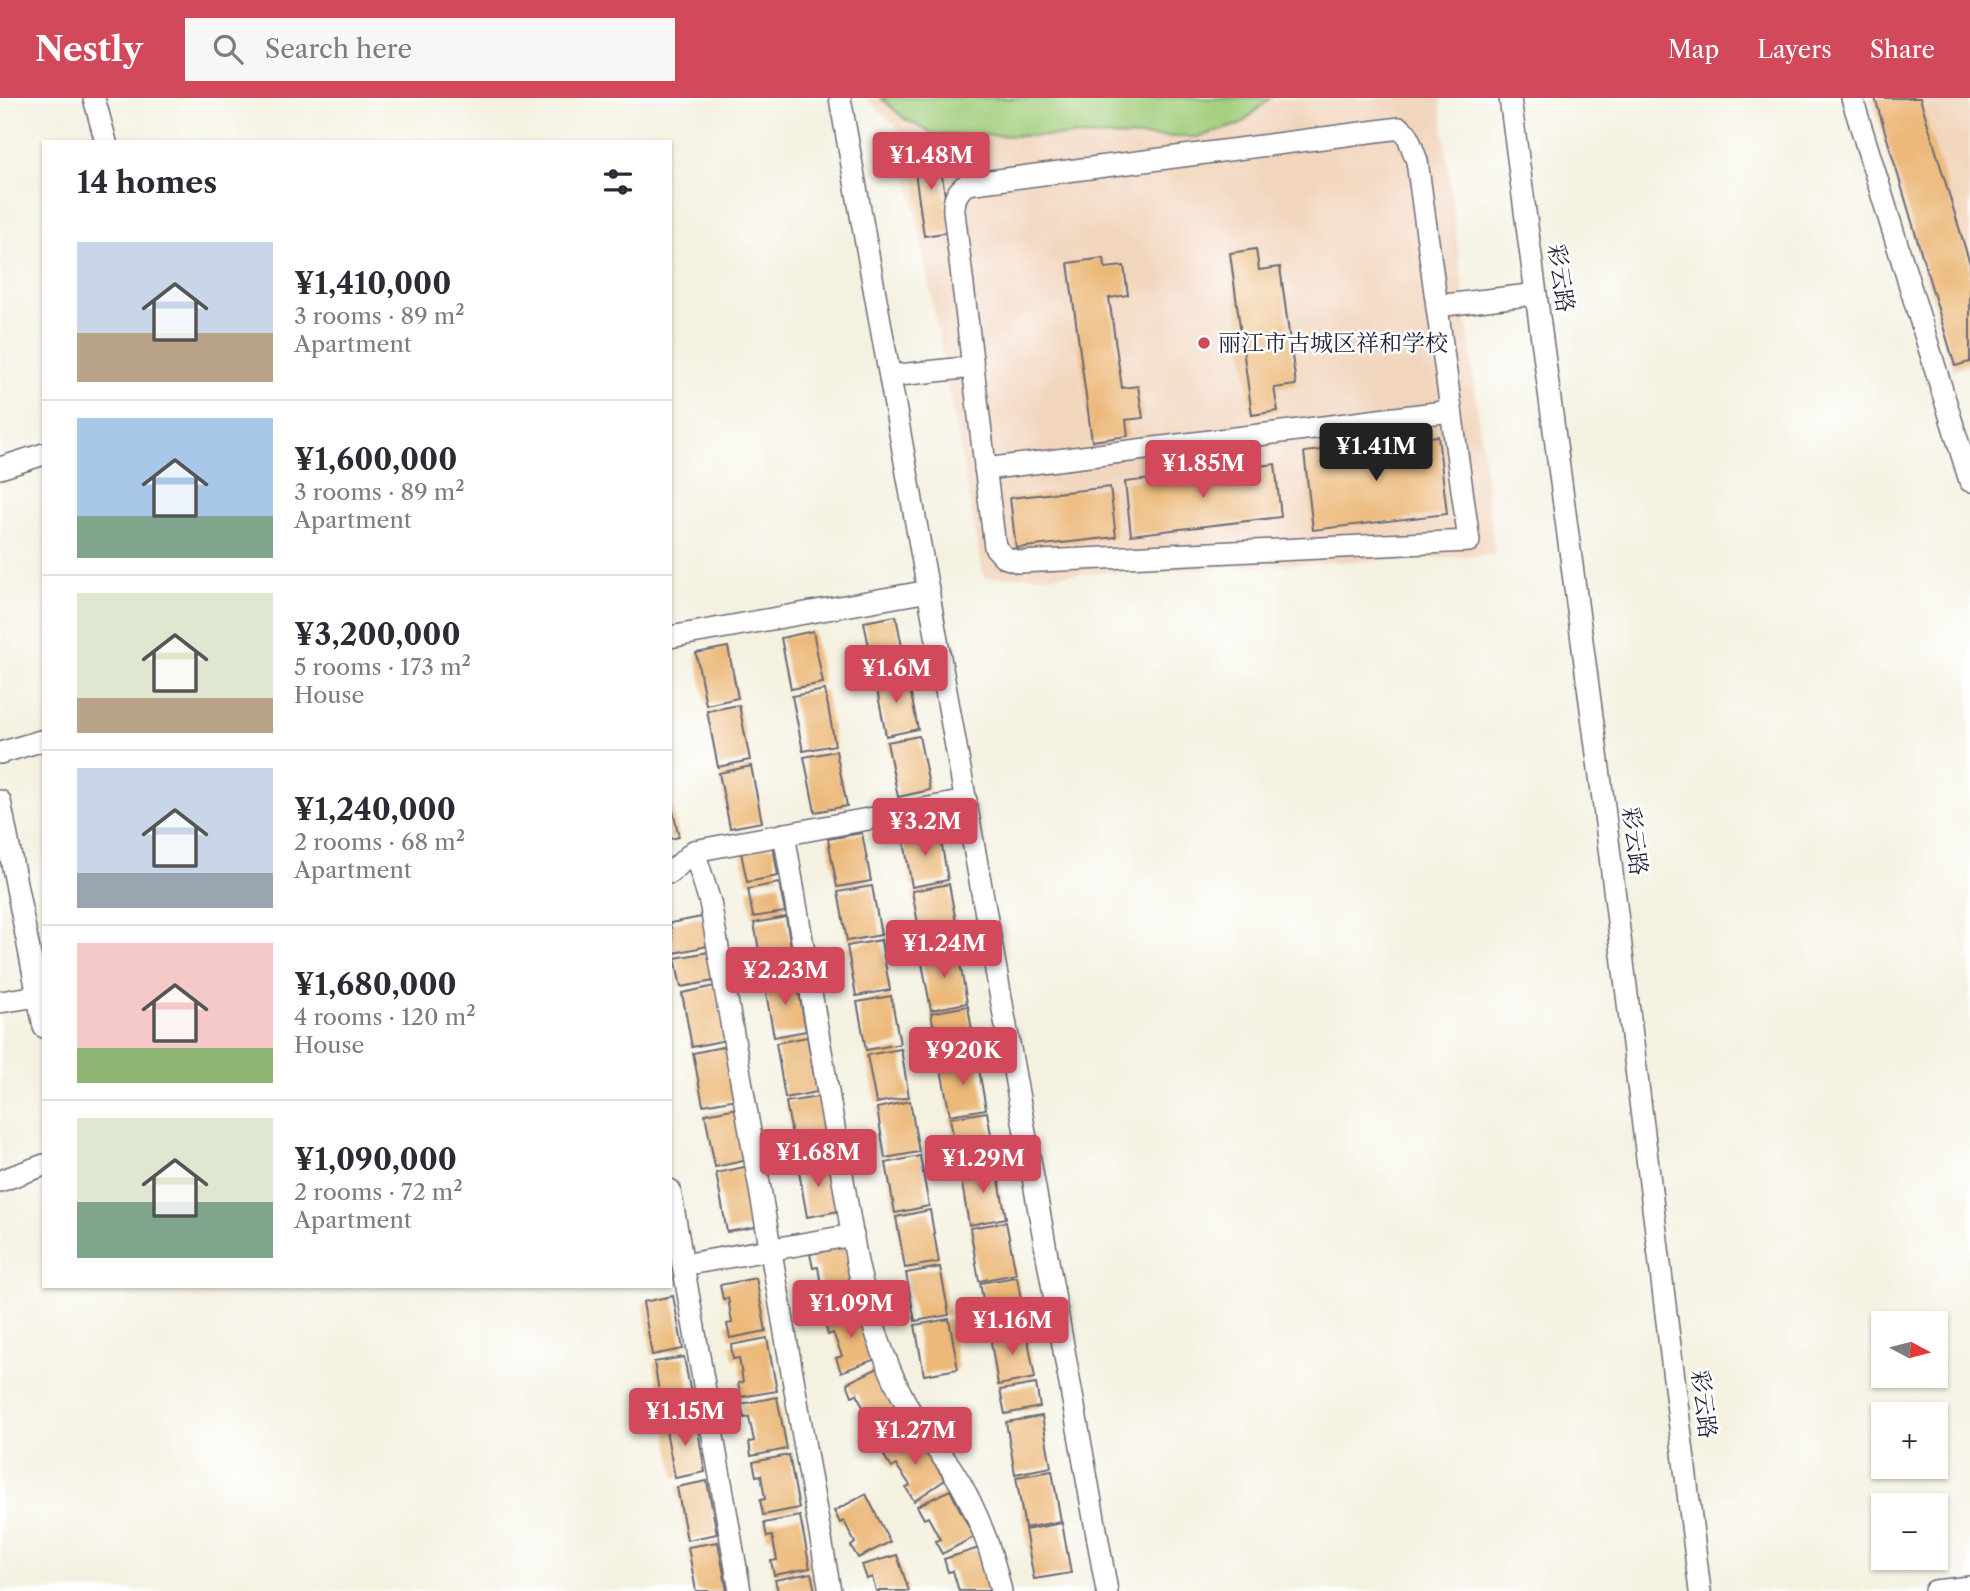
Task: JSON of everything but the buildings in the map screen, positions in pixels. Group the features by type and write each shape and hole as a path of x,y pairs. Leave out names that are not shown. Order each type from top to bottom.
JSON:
{"street":[{"path":"94,98 105,140"},
{"path":"840,98 1107,1591"},
{"name":"彩云路","path":"1510,98 1605,812 1700,1591"},
{"path":"1852,98 1970,481"},
{"path":"1400,128 1407,134 1417,161 1437,306 1469,541 1019,562 1004,557 995,547 953,206 957,193 967,184 1400,128"},
{"path":"1437,306 1536,294"},
{"path":"890,376 973,367"},
{"path":"985,469 1451,411"},
{"path":"0,468 42,455"},
{"path":"672,637 929,590"},
{"path":"0,753 42,741"},
{"path":"0,801 41,996 0,1002"},
{"path":"672,871 694,851 966,801"},
{"path":"784,834 853,1235 870,1316 890,1370 917,1424 936,1447 967,1495 988,1542 1001,1591"},
{"path":"694,851 710,902 830,1591"},
{"path":"0,1181 42,1167"},
{"path":"672,1201 740,1591"},
{"path":"683,1265 853,1235"},
{"path":"1936,1591 1970,1587"}],"shaded area":[{"name":"丽江市古城区祥和学校","path":"866,98 1440,98 1495,555 984,578 900,131"},
{"path":"1871,98 1970,98 1970,366 1953,371"}],"green space":[{"path":"881,98 1270,98 1241,124 1198,137 936,135 906,120"}],"place":[{"name":"丽江市古城区祥和学校","path":"1204,343"}]}
